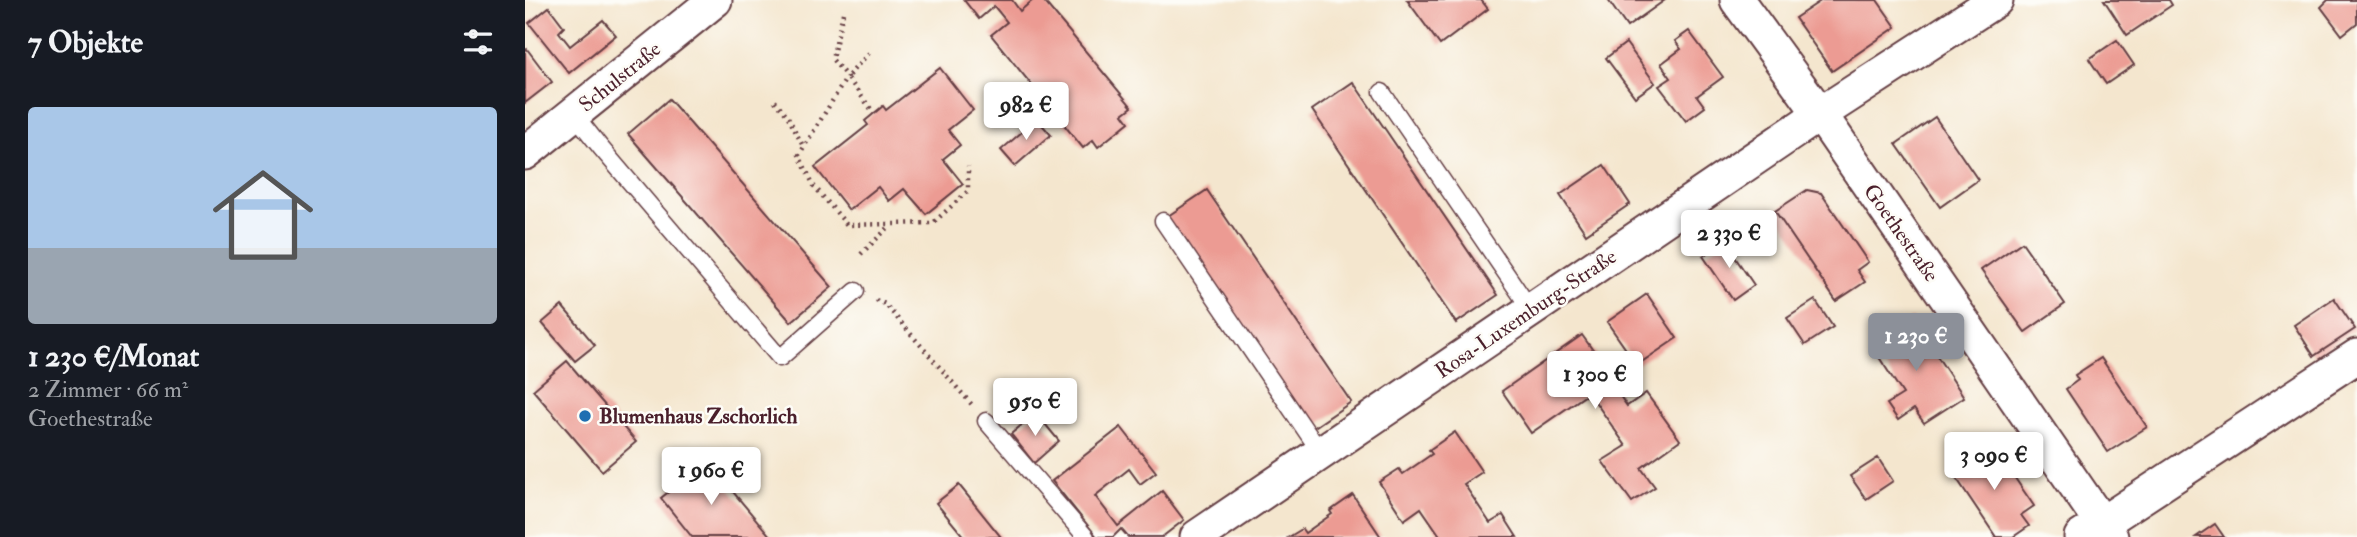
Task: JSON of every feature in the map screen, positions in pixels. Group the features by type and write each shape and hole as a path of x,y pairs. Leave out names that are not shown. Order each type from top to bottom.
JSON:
{"street":[{"name":"Schulstraße","path":"525,153 715,0"},
{"name":"Goethestraße","path":"1737,0 1820,114 2097,532"},
{"name":"Rosa-Luxemburg-Straße","path":"1196,537 1820,114 1996,0"},
{"path":"2097,532 2357,356"}],"lane":[{"path":"1382,92 1531,310"},
{"path":"574,114 780,358 856,291"},
{"path":"1163,220 1321,453"},
{"path":"986,421 1086,537"}],"path":[{"path":"843,13 832,59 874,113"},
{"path":"869,53 847,77 799,155 814,186 847,225 933,223 968,191 968,166"},
{"path":"775,101 787,115 803,147"},
{"path":"861,254 891,224"},
{"path":"856,291 885,304 986,421"}],"building":[{"path":"964,0 1012,0 1020,11 1033,0 1043,0 1132,107 1123,114 1129,122 1098,147 1093,140 1083,148 991,35 1007,22 994,6 979,19"},
{"path":"1407,0 1481,0 1488,9 1440,45"},
{"path":"1608,0 1665,0 1627,27"},
{"path":"1822,0 1877,0 1896,27 1832,71 1795,18"},
{"path":"2104,0 2169,0 2172,5 2127,35"},
{"path":"2328,0 2357,0 2357,23 2342,35 2321,7"},
{"path":"549,7 564,27 559,32 570,46 603,20 616,35 569,73 529,23"},
{"path":"1689,31 1723,77 1697,96 1705,107 1686,121 1659,86 1671,78 1661,64 1681,49 1675,41"},
{"path":"2117,40 2134,65 2106,84 2089,59"},
{"path":"1626,43 1655,83 1635,97 1606,58"},
{"path":"527,49 552,82 525,103 525,50"},
{"path":"940,68 973,110 948,130 960,145 943,159 963,184 926,214 904,189 889,201 878,187 849,210 815,167 868,125 865,121 883,106 886,110"},
{"path":"1353,82 1498,295 1456,323 1312,110"},
{"path":"669,99 832,287 791,322 628,134"},
{"path":"1935,117 1978,180 1940,207 1896,144"},
{"path":"1037,119 1051,135 1015,166 1001,150"},
{"path":"1604,165 1630,204 1586,234 1560,195"},
{"path":"1207,190 1351,402 1310,430 1165,218"},
{"path":"1807,190 1821,193 1868,262 1857,270 1865,282 1836,301 1775,211"},
{"path":"1724,241 1754,285 1733,300 1703,256"},
{"path":"2022,242 2065,304 2025,332 1981,270"},
{"path":"1647,294 1677,338 1637,365 1607,322"},
{"path":"2334,298 2355,329 2314,356 2294,325"},
{"path":"1815,300 1833,327 1805,345 1787,318"},
{"path":"562,306 595,345 575,361 542,323"},
{"path":"1912,318 1964,397 1924,423 1914,409 1898,420 1887,404 1903,394 1871,345"},
{"path":"1582,335 1612,377 1609,380 1627,406 1646,393 1680,440 1641,468 1655,487 1632,502 1602,461 1626,446 1589,393 1531,433 1502,391"},
{"path":"2101,358 2147,427 2108,452 2066,389 2078,380 2075,375"},
{"name":"Blumenhaus Zschorlich","path":"567,361 636,442 602,471 533,390"},
{"path":"1036,413 1059,441 1034,463 1011,434"},
{"path":"1121,427 1156,472 1140,484 1129,469 1095,496 1118,526 1162,491 1184,520 1162,537 1128,537 1121,529 1113,537 1097,537 1052,481"},
{"path":"1455,432 1482,472 1464,484 1490,523 1503,515 1517,537 1441,537 1421,508 1404,520 1379,482 1399,469 1403,474 1432,454 1429,450"},
{"path":"1991,443 2034,506 2021,515 2029,526 2013,537 1996,537 1951,470"},
{"path":"1878,458 1893,481 1866,499 1850,476"},
{"path":"707,461 771,537 692,537 661,498"},
{"path":"959,485 1001,537 964,537 936,503"},
{"path":"1353,495 1381,537 1289,537 1302,529 1305,533"},
{"path":"2215,524 2224,537 2196,537"}],"place":[{"name":"Blumenhaus Zschorlich","path":"585,416"}]}
